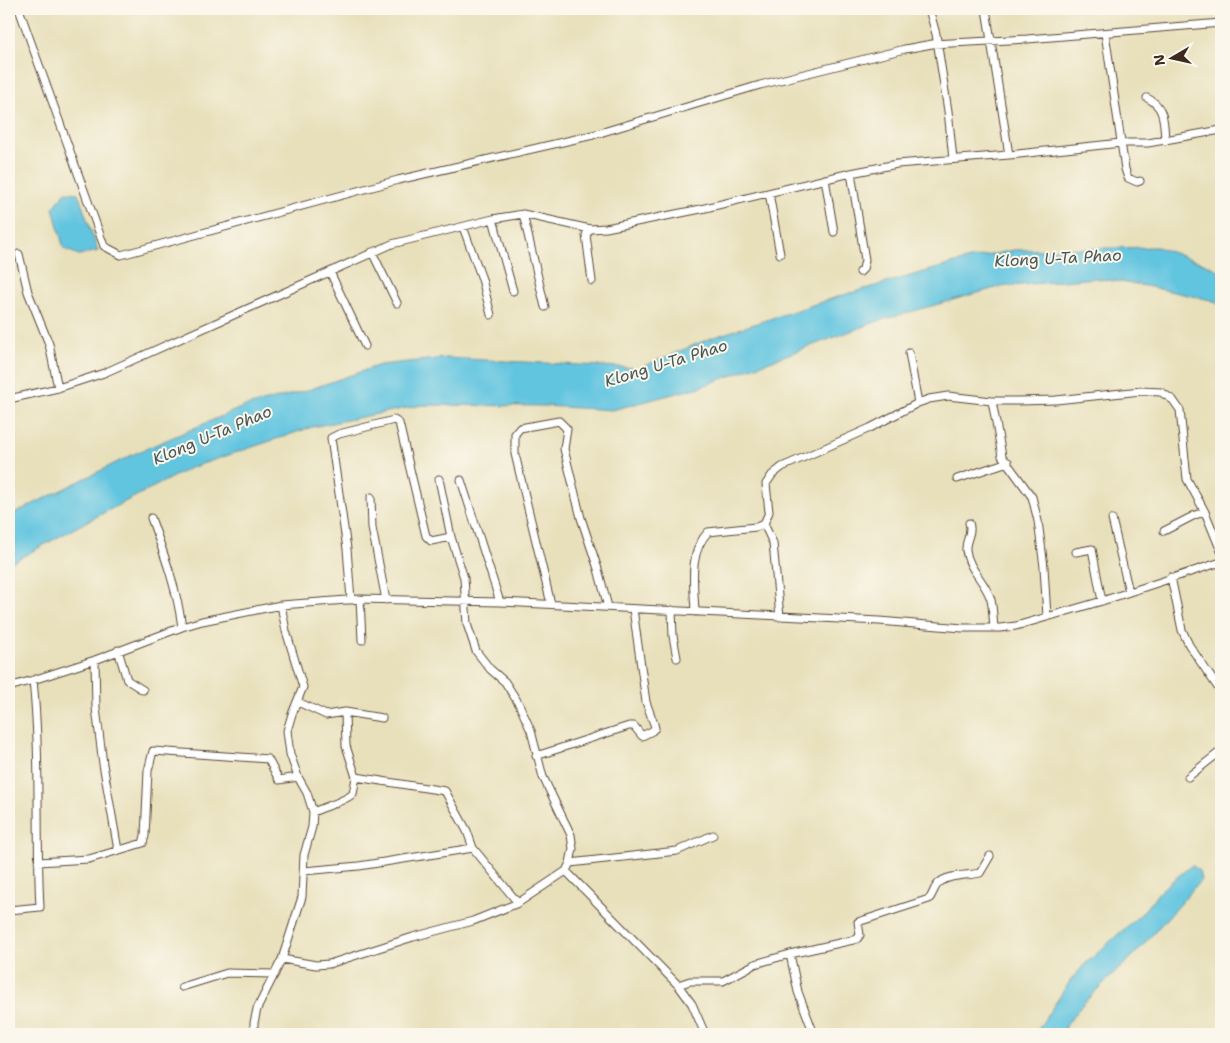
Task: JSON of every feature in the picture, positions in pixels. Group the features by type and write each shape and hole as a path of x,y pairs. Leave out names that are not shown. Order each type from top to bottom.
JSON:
{"street":[{"path":"19,9 104,246 121,255 398,180 593,134 760,85 904,49 936,44 1221,23"},
{"path":"929,9 936,34 936,44 948,111 953,159"},
{"path":"986,9 1009,155"},
{"path":"1105,33 1128,178 1137,182 1140,181"},
{"path":"1147,98 1155,101 1160,108 1165,140"},
{"path":"9,399 58,388 104,373 392,244 493,219 523,214 590,229 606,228 897,164 1121,143 1148,143 1221,130"},
{"path":"851,173 865,260 863,269 860,272"},
{"path":"825,179 834,232"},
{"path":"769,193 780,254"},
{"path":"523,214 545,307"},
{"path":"493,219 513,291"},
{"path":"463,227 482,278 491,315"},
{"path":"590,229 586,235 592,281"},
{"path":"372,252 397,303"},
{"path":"18,254 28,292 49,344 58,388"},
{"path":"330,272 365,346"},
{"path":"909,353 918,402"},
{"path":"695,612 693,564 704,536 708,532 756,527 764,524 769,512 766,484 772,475 782,467 870,428 918,402 948,396 992,400 1056,400 1140,391 1161,392 1173,400 1180,410 1187,479 1205,512 1221,551"},
{"path":"992,400 1002,456 1032,497 1038,521 1044,567 1047,617"},
{"path":"351,600 347,549 331,438 339,434 394,420 399,423 426,536 431,541 452,537"},
{"path":"551,604 515,454 515,434 520,428 559,421 566,429 564,450 581,518 608,607"},
{"path":"957,479 1008,462"},
{"path":"282,959 316,965 329,964 412,937 473,921 518,903 566,871 570,863 573,849 571,835 543,778 530,731 518,704 505,682 490,669 476,651 467,624 464,578 438,479"},
{"path":"461,480 500,602"},
{"path":"372,497 372,528 386,600"},
{"path":"1164,531 1205,512"},
{"path":"151,518 170,570 179,604 182,627"},
{"path":"1112,519 1129,592"},
{"path":"969,523 971,532 966,550 972,568 979,575 991,599 994,628"},
{"path":"764,524 773,543 780,617"},
{"path":"1076,552 1092,548 1102,601"},
{"path":"9,687 95,660 182,627 202,621 281,605 360,599 500,602 879,621 963,628 994,628 1016,626 1047,617 1221,562"},
{"path":"1171,577 1182,630 1189,645 1221,692"},
{"path":"360,599 362,640"},
{"path":"254,1034 257,1009 282,959 302,897 304,855 312,827 313,812 307,792 298,777 290,754 287,731 303,687 286,631 281,605"},
{"path":"536,756 629,726 634,726 642,736 652,732 655,728 646,702 633,608"},
{"path":"672,610 673,636 677,658"},
{"path":"118,650 127,680 143,690"},
{"path":"95,660 96,708 103,764 118,850"},
{"path":"9,910 40,907 37,726 33,680"},
{"path":"298,702 326,715 345,712 382,718"},
{"path":"313,812 344,800 353,794 356,777 346,746 345,712"},
{"path":"38,862 89,859 143,843 146,836 148,771 153,751 268,759 279,780 298,777"},
{"path":"1188,777 1221,751"},
{"path":"356,777 445,791 467,831 473,848 518,903"},
{"path":"570,863 677,851 713,835"},
{"path":"304,872 359,866 473,848"},
{"path":"678,986 690,982 723,981 755,964 857,938 860,935 858,922 929,899 936,886 942,881 980,873 990,856"},
{"path":"566,871 678,986 692,1004 705,1034"},
{"path":"790,954 798,992 814,1034"},
{"path":"182,987 227,973 275,974"}],"water":[{"path":"66,192 78,193 98,251 79,255 64,249 53,208"},
{"name":"Klong U-Ta Phao","path":"1157,247 1208,265 1221,272 1221,306 1211,300 1146,286 1095,278 999,287 878,321 700,387 612,410 545,406 422,405 312,427 190,468 9,564 9,516 134,454 243,407 305,391 380,365 447,358 639,368 711,338 840,296 966,260 1014,250"},
{"path":"1192,865 1199,871 1201,880 1135,954 1080,1007 1060,1034 1035,1034 1070,981 1085,964 1141,914 1160,891"}]}
